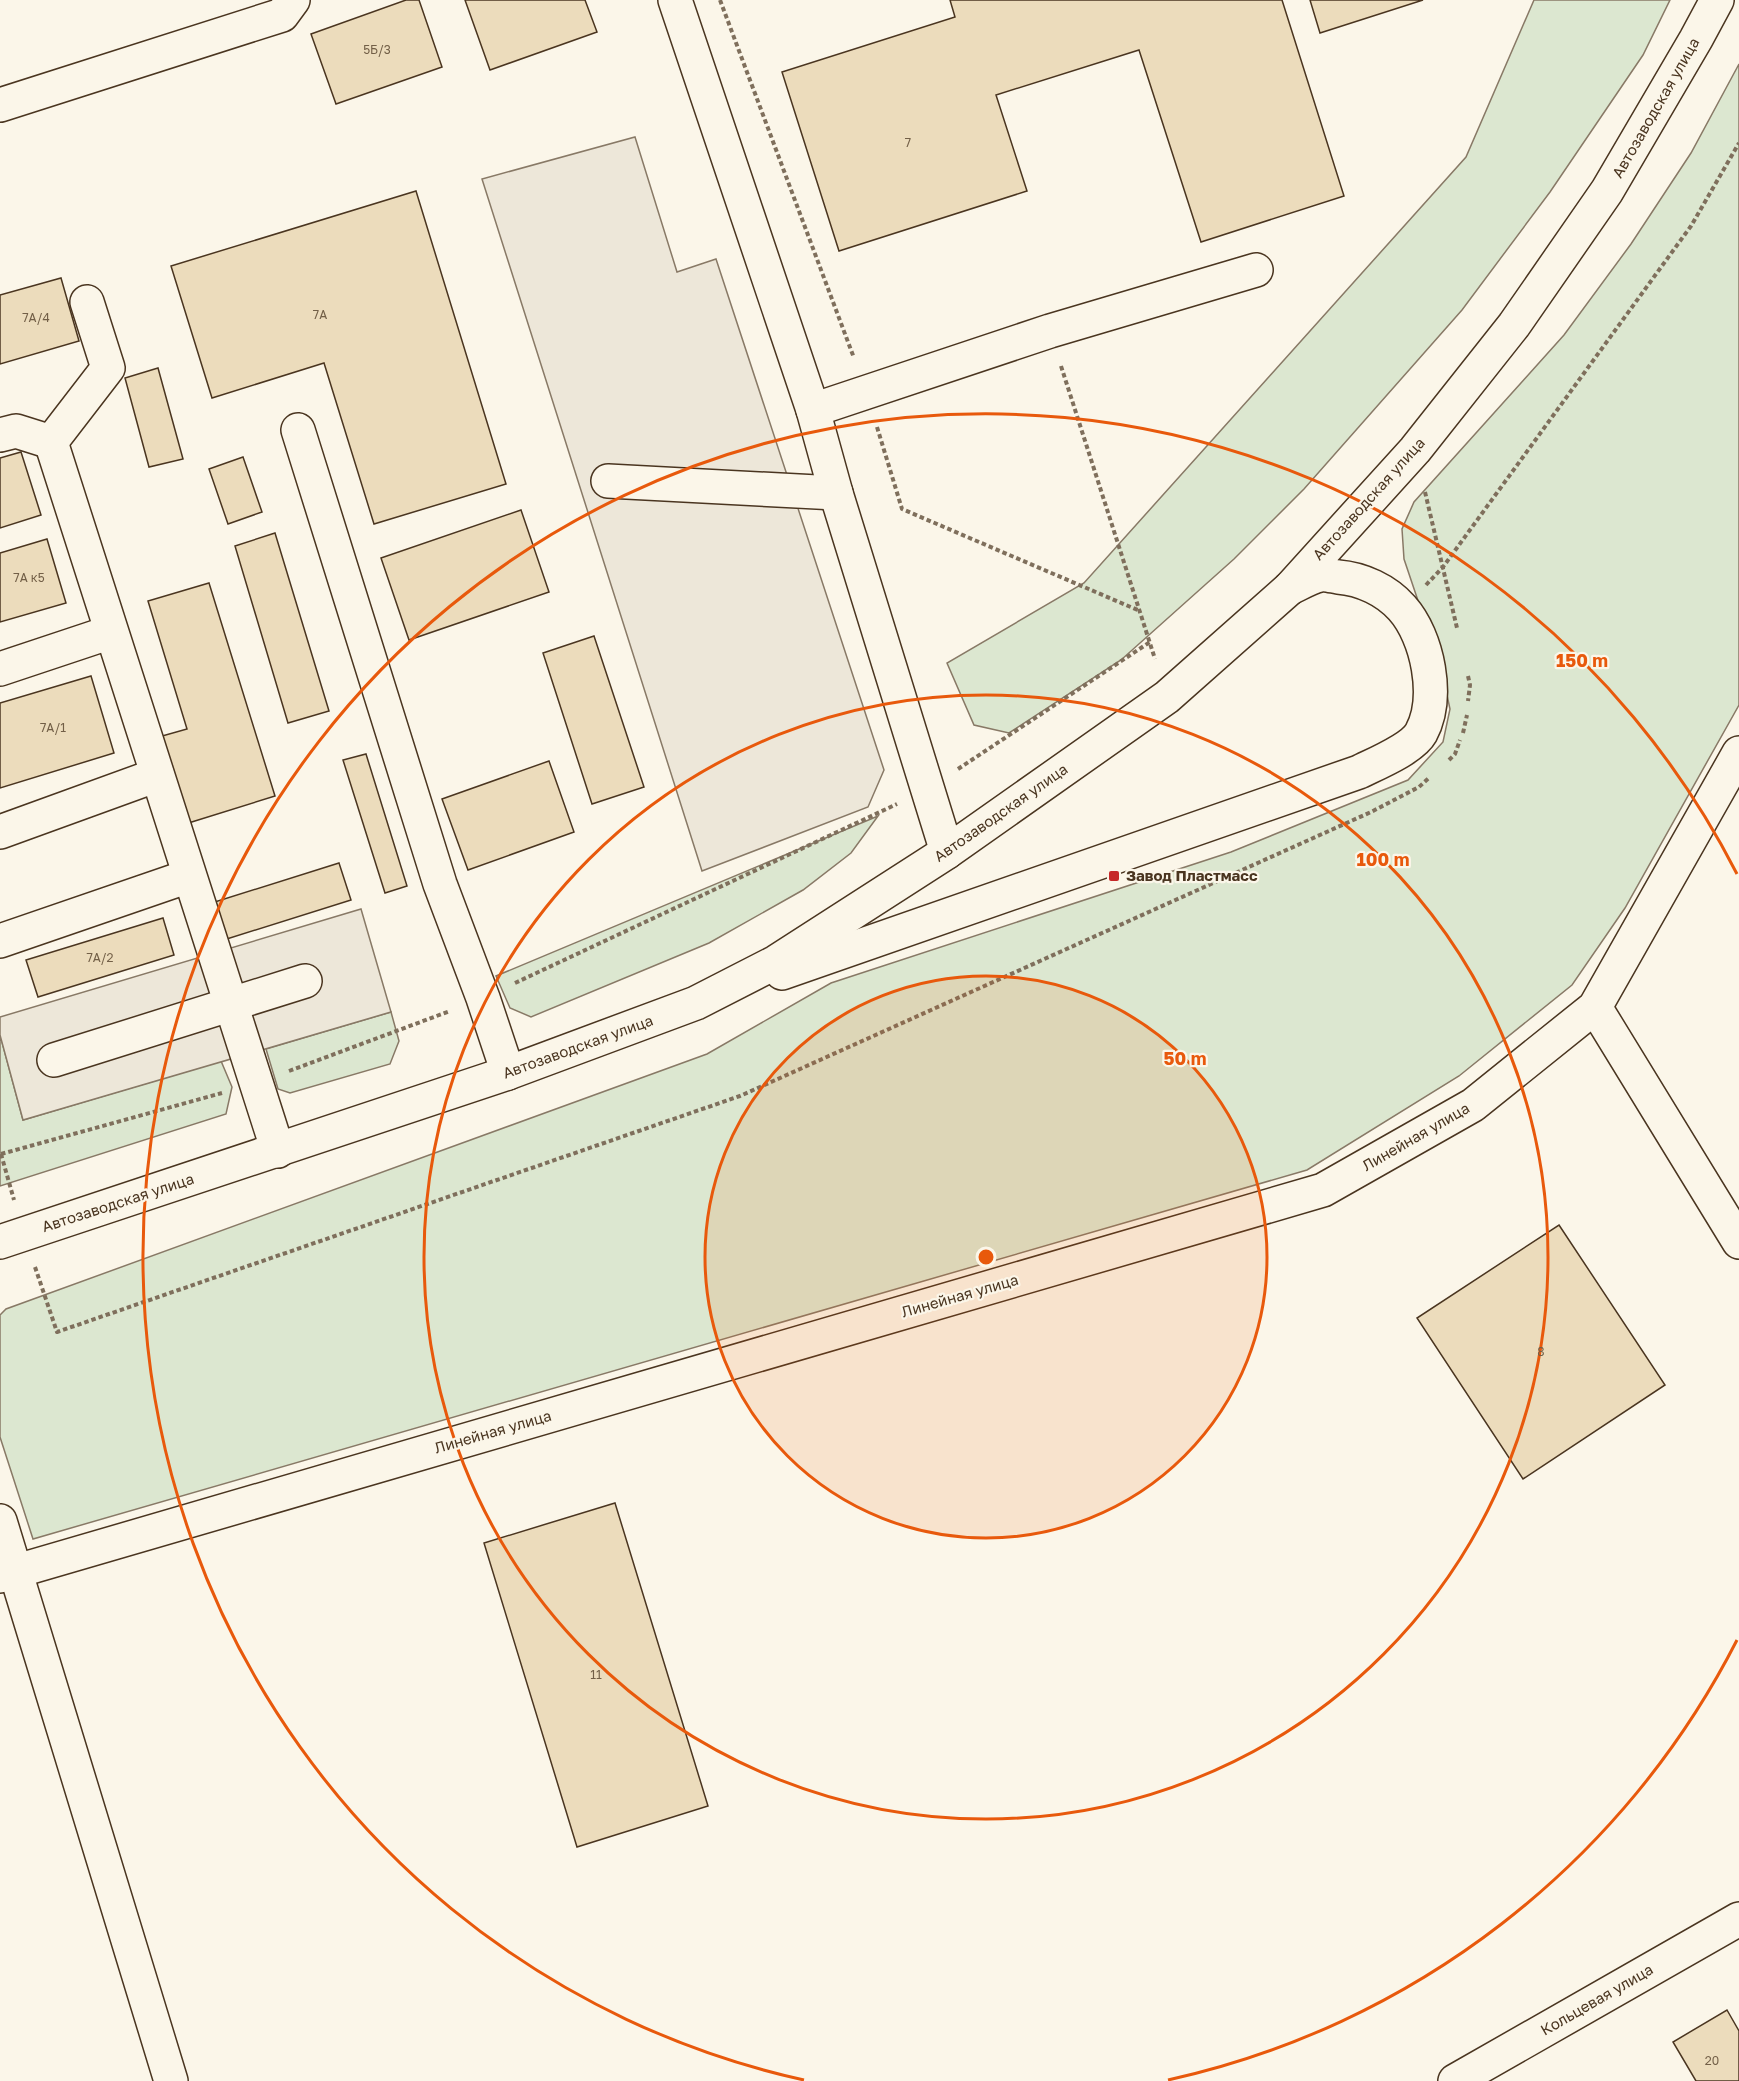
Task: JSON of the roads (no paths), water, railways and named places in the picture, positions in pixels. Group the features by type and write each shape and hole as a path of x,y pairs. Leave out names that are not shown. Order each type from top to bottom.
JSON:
{"street":[{"path":"0,105 282,15 293,0"},
{"path":"675,0 813,410 836,493 947,852"},
{"name":"Автозаводская улица","path":"12,1238 508,1073 696,1003 776,962 947,852 1167,697 1290,588 1415,450 1514,325 1607,191 1717,0"},
{"path":"813,410 1050,332 1256,270"},
{"path":"51,442 108,368 87,302"},
{"path":"298,430 440,884 483,998 508,1073"},
{"path":"0,435 16,431 51,442"},
{"path":"51,442 278,1150"},
{"path":"608,481 836,493"},
{"path":"696,1003 1359,772 1396,754 1420,735 1430,704 1430,670 1418,636 1403,609 1380,589 1351,578 1320,575 1290,588"},
{"path":"0,669 111,632"},
{"name":"Линейная улица","path":"8,1573 1323,1190 1473,1106 1595,1006 1739,753"},
{"path":"0,832 157,775"},
{"path":"0,941 189,876"},
{"path":"54,1060 305,981"},
{"path":"1595,1006 1739,1242"},
{"path":"0,1521 8,1573 171,2081"},
{"name":"Кольцевая улица","path":"1455,2081 1739,1919"}],"place":[{"name":"Завод Пластмасс","path":"1114,876"}]}
